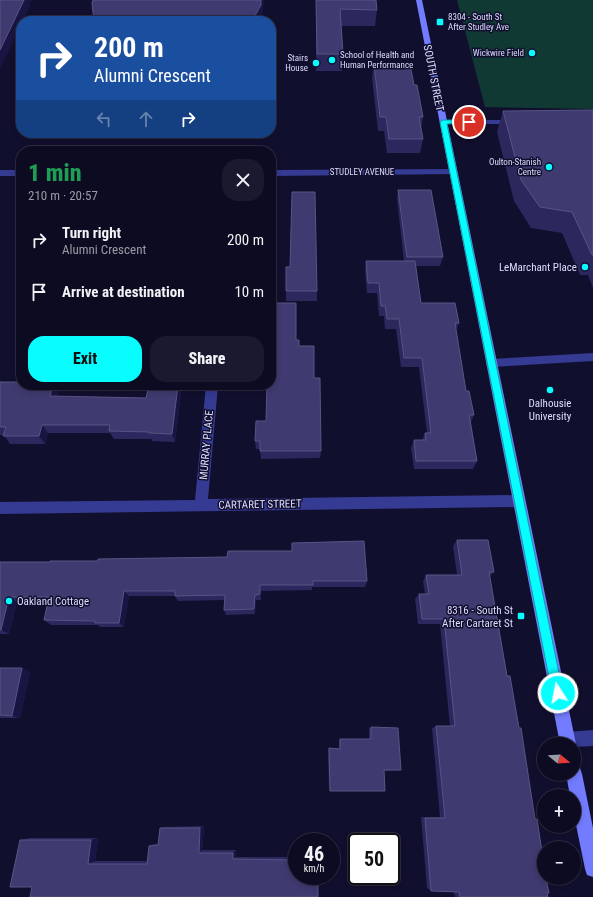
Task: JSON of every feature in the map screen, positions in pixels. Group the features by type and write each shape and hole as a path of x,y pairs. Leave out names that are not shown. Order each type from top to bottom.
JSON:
{"main road":[{"name":"SOUTH STREET","path":"419,0 566,737"},
{"path":"575,781 593,869"}],"street":[{"path":"443,122 522,123"},
{"name":"STUDLEY AVENUE","path":"276,173 453,172"},
{"path":"0,173 16,173"},
{"path":"491,363 593,358"},
{"name":"MURRAY PLACE","path":"201,505 212,390"},
{"name":"CARTARET STREET","path":"0,508 519,501"},
{"path":"581,740 593,738"}],"green space":[{"name":"Wickwire Field","path":"457,0 593,0 593,109 485,107"}],"building":[{"path":"0,0 24,0 16,16 0,50"},
{"path":"93,0 261,0 261,5 255,16 93,16"},
{"path":"316,0 376,0 377,10 340,9 343,54 317,54"},
{"path":"374,64 410,64 414,85 417,85 423,117 419,117 423,139 389,139 386,117 380,117"},
{"name":"Oulton-Stanish Centre","path":"593,110 592,255 572,212 540,207 521,180 503,111"},
{"path":"398,190 431,190 443,257 407,257"},
{"path":"292,192 315,192 317,291 286,291 286,267 290,267"},
{"path":"366,261 415,261 421,303 455,303 459,323 455,323 466,391 469,391 474,415 469,415 477,461 416,461 414,440 426,440 425,433 431,433 422,358 404,358 399,319 387,319 385,306 381,306 379,283 368,283"},
{"path":"276,303 296,303 296,340 299,340 299,346 314,346 314,378 320,378 321,451 260,451 260,441 255,441 256,421 266,421 267,390 276,390"},
{"path":"0,382 16,382 16,390 52,390 50,396 146,398 148,390 177,390 172,434 109,431 110,425 42,425 39,436 3,436 6,427 0,427"},
{"path":"457,540 488,540 494,572 489,572 507,676 510,676 519,728 521,728 535,819 537,819 537,833 539,833 540,841 537,841 537,885 547,885 548,897 460,897 459,892 431,891 425,818 445,818 436,726 455,726 444,619 422,619 419,594 429,594 426,575 462,575"},
{"path":"364,541 367,581 313,581 313,585 260,585 260,594 255,595 254,609 224,610 225,595 175,596 175,591 124,591 119,623 95,623 95,621 44,620 49,597 9,597 0,630 0,562 227,557 228,551 292,551 292,543"},
{"path":"0,668 22,668 12,716 0,715"},
{"path":"371,727 398,728 401,770 384,770 385,791 330,791 329,748 340,749 340,739 371,739"},
{"path":"160,828 200,828 199,853 233,853 233,859 288,860 288,885 318,885 318,897 30,897 32,887 10,887 20,840 91,840 88,864 147,864 149,846 158,845"}],"place":[{"name":"8304 - South St After Studley Ave","path":"440,22"},
{"name":"Wickwire Field","path":"532,53"},
{"name":"School of Health and Human Performance","path":"332,60"},
{"name":"Stairs House","path":"316,63"},
{"name":"Oulton-Stanish Centre","path":"549,167"},
{"name":"LeMarchant Place","path":"585,267"},
{"name":"Dalhousie University","path":"550,390"},
{"name":"Oakland Cottage","path":"9,601"},
{"name":"8316 - South St After Cartaret St","path":"521,616"}],"route":[{"path":"469,122 443,122 558,693"}]}
